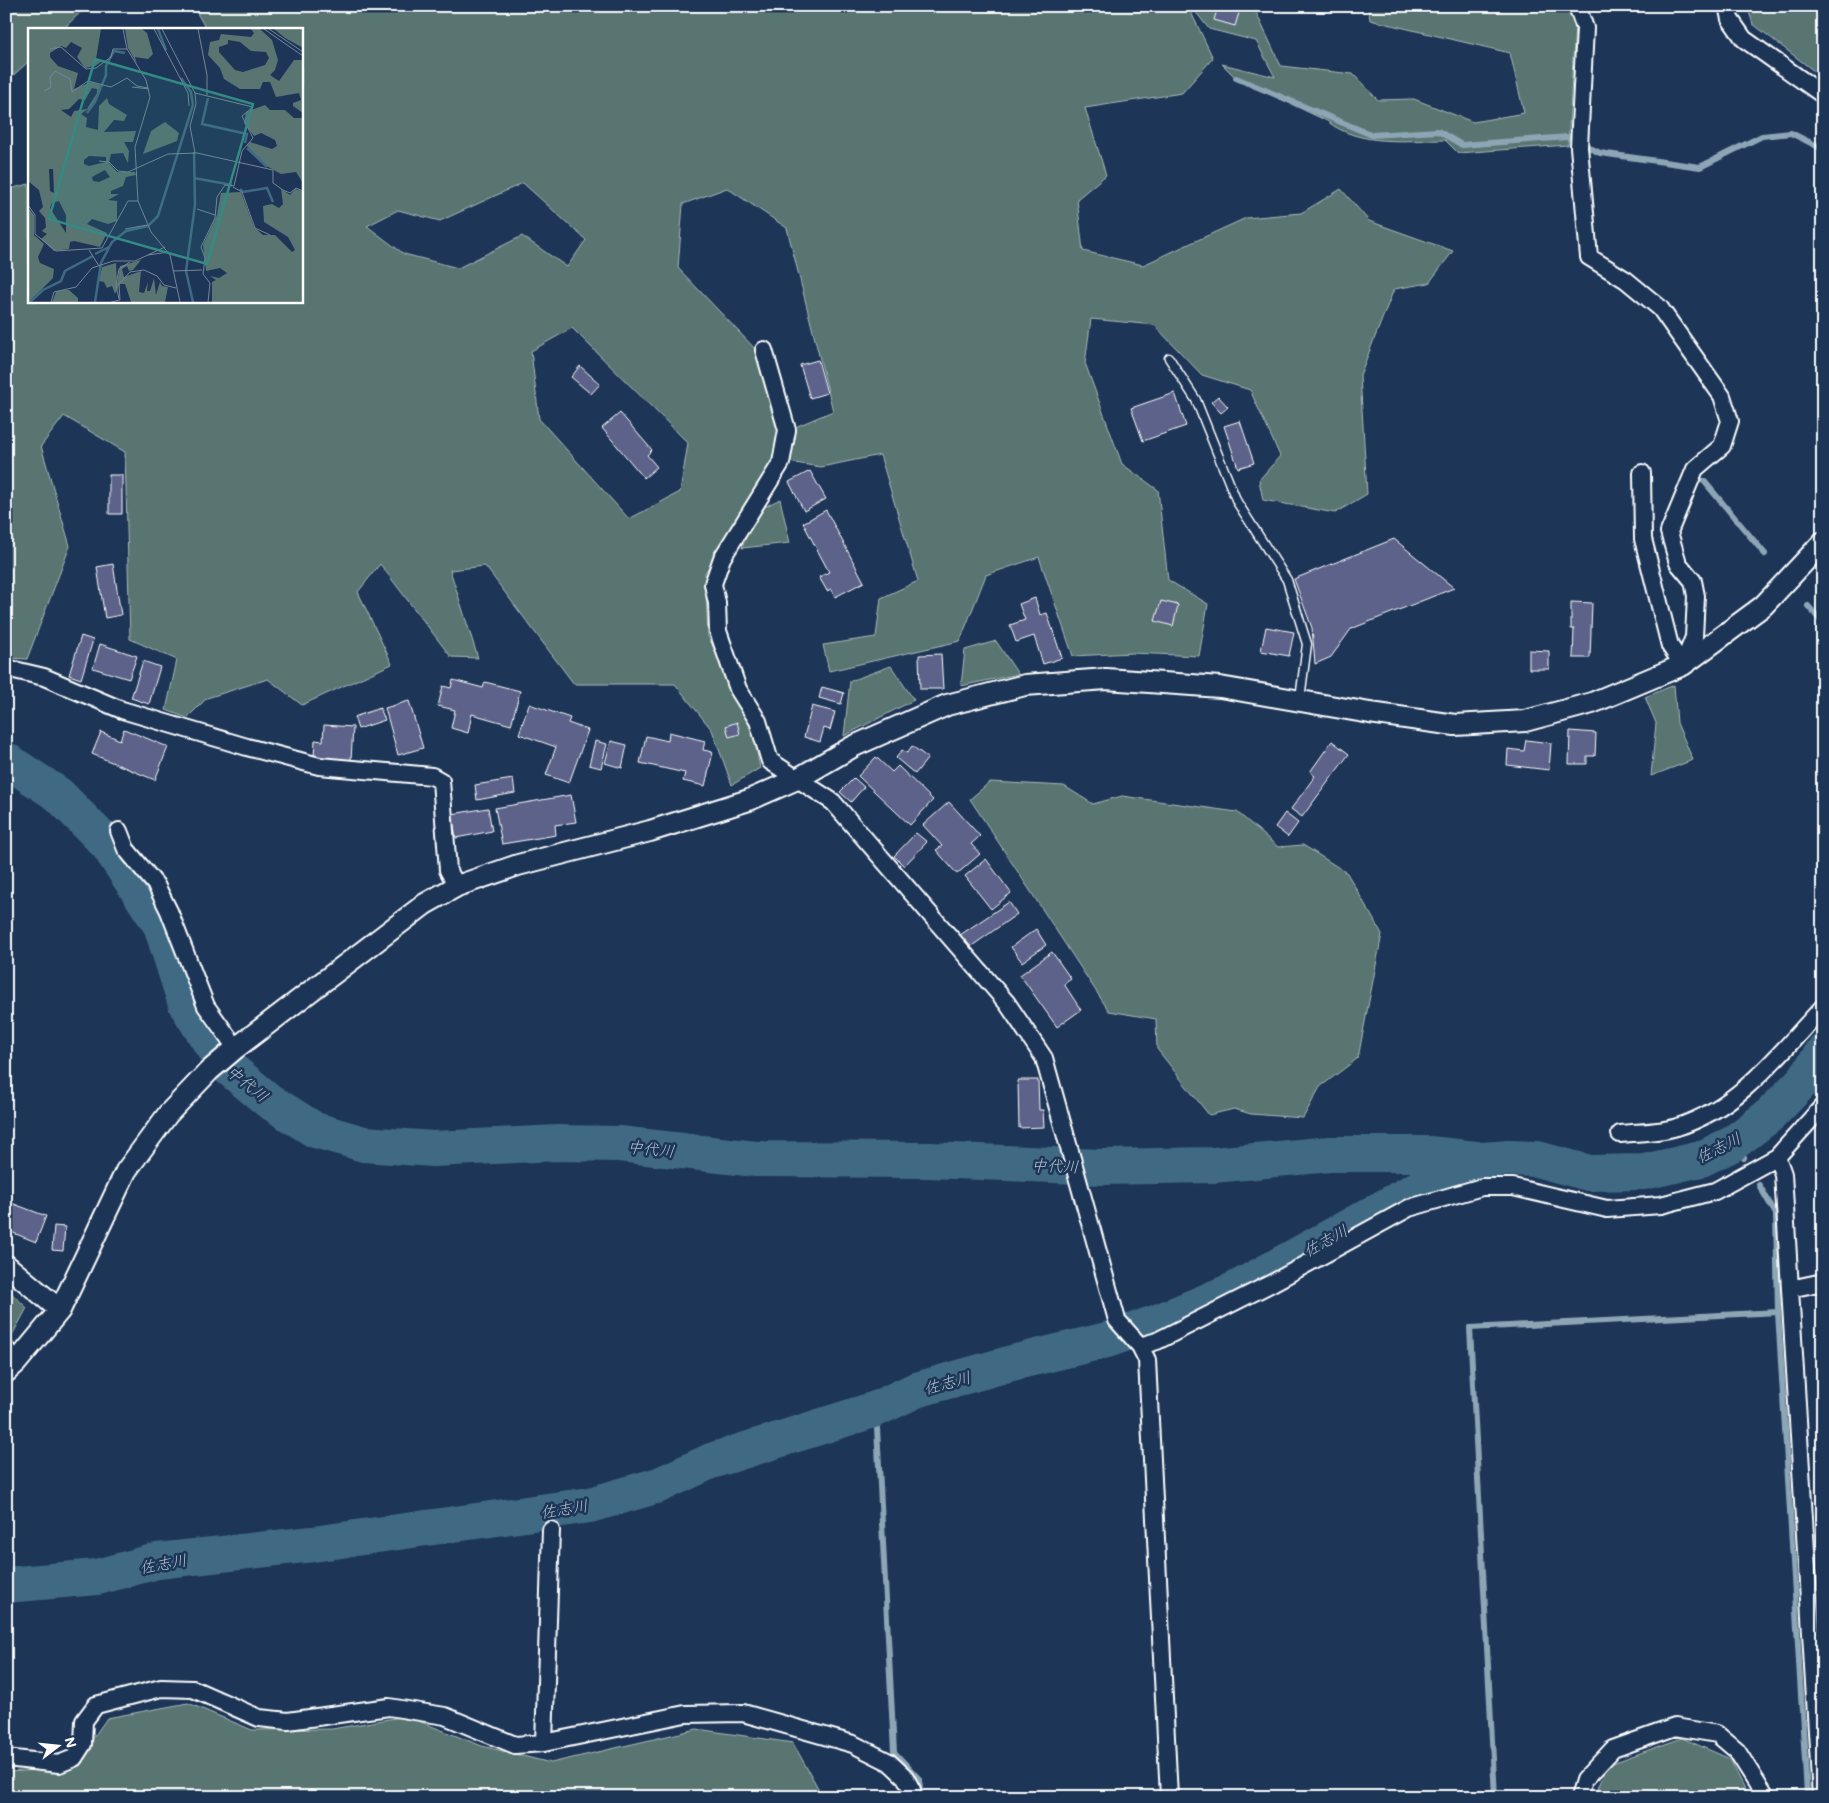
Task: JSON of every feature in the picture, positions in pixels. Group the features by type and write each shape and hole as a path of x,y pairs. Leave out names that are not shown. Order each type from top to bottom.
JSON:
{"street":[{"path":"1577,6 1585,28 1579,140 1589,257 1626,280 1660,308 1722,396 1730,421 1722,446 1695,469 1669,532 1678,563 1693,581 1696,596 1694,637 1683,665"},
{"path":"1727,6 1730,18 1744,39 1823,95"},
{"path":"764,350 787,430 781,463 722,558 713,584 717,603 718,631 738,689 758,721 770,761 833,802 1007,1003 1044,1058 1117,1320 1140,1346 1147,1360 1169,1797"},
{"path":"1642,473 1643,539 1670,646 1683,665"},
{"path":"10,1361 60,1310 126,1171 168,1114 209,1072 236,1048 425,904 457,886 518,865 650,831 740,803 797,779 854,746 947,705 1026,685 1106,679 1220,687 1370,714 1456,725 1526,721 1592,703 1683,665 1763,606 1823,542"},
{"path":"6,668 44,677 122,710 246,747 318,766 432,776 441,781 448,870 457,886"},
{"path":"119,830 126,849 156,885 169,911 206,1006 236,1048"},
{"path":"1620,1134 1676,1128 1712,1113 1753,1082 1823,1007"},
{"path":"1140,1346 1157,1341 1272,1283 1409,1208 1482,1187 1513,1187 1607,1208 1661,1205 1715,1191 1777,1157 1823,1106"},
{"path":"1777,1157 1783,1174 1821,1797"},
{"path":"6,1265 60,1310"},
{"path":"1790,1289 1823,1282"},
{"path":"544,1743 551,1530"},
{"path":"6,1758 59,1764 74,1758 83,1744 84,1721 96,1705 161,1688 193,1688 259,1718 288,1721 389,1707 445,1716 514,1745 544,1743 685,1714 743,1712 853,1744 889,1762 905,1777 912,1790 911,1797"},
{"path":"1579,1797 1584,1780 1613,1749 1675,1727 1717,1734 1737,1751 1766,1797"}],"lane":[{"path":"1169,358 1196,400 1237,502 1287,580 1307,644 1300,701"}],"green space":[{"path":"6,6 87,6 64,28 28,28 28,62 6,82"},
{"path":"193,6 1188,6 1213,58 1182,93 1085,108 1106,175 1077,199 1083,251 1143,265 1246,218 1301,213 1341,189 1369,221 1453,251 1429,283 1394,289 1360,375 1367,494 1335,513 1263,500 1259,480 1280,456 1250,390 1202,375 1154,325 1091,319 1085,363 1122,464 1158,490 1168,580 1208,604 1199,656 1132,653 1073,656 1039,557 986,575 960,641 829,671 823,645 876,637 881,598 918,581 880,455 821,467 775,460 705,573 708,636 753,732 760,768 732,785 712,730 675,684 574,684 485,566 450,570 478,658 451,657 380,564 358,592 392,664 302,705 268,679 207,698 187,718 166,710 177,660 130,639 125,452 64,416 41,446 70,546 27,659 6,658 6,190 28,184 28,302 302,302 302,28 205,28","holes":["523,183 586,240 567,267 522,236 458,268 404,254 367,226 398,210 440,221","727,188 787,228 833,411 781,433 759,353 678,268 683,204","572,328 688,443 680,492 629,519 539,419 531,351"]},
{"path":"1191,6 1253,6 1281,66 1353,74 1378,100 1414,99 1473,122 1524,113 1510,53 1370,20 1368,6 1563,6 1575,24 1568,145 1458,153 1445,140 1399,141 1353,135 1236,78 1222,64 1275,77 1256,41 1209,29"},
{"path":"1747,6 1823,6 1823,78 1753,24"},
{"path":"780,499 790,543 742,548 755,512"},
{"path":"996,641 1018,674 961,686 965,650"},
{"path":"891,666 914,700 844,736 850,681"},
{"path":"1674,685 1677,723 1693,760 1651,776 1656,723 1645,697"},
{"path":"990,782 1064,786 1093,804 1122,796 1237,812 1278,847 1303,845 1347,873 1382,934 1358,1058 1320,1087 1303,1118 1251,1114 1234,1109 1209,1115 1157,1049 1156,1019 1109,1011 970,799"},
{"path":"6,1288 27,1308 10,1339 6,1332"},
{"path":"188,1703 252,1730 332,1729 406,1716 482,1746 551,1763 697,1729 793,1743 823,1797 6,1797 6,1772 72,1768 107,1718"},
{"path":"1682,1738 1730,1759 1749,1797 1595,1797 1607,1765"}],"building":[{"path":"1218,6 1241,6 1235,26 1214,20"},
{"path":"818,360 827,393 810,398 800,365"},
{"path":"580,366 600,384 591,394 571,377"},
{"path":"1175,393 1186,426 1143,441 1131,408"},
{"path":"1218,396 1228,407 1221,413 1211,402"},
{"path":"620,413 652,450 647,455 657,467 644,478 602,428"},
{"path":"1240,421 1254,463 1238,468 1224,426"},
{"path":"810,471 826,499 804,511 789,482"},
{"path":"109,475 122,475 122,514 109,514"},
{"path":"826,510 864,582 835,597 831,589 827,591 819,577 829,572 803,523"},
{"path":"1394,539 1454,588 1351,629 1331,657 1315,664 1312,628 1294,579"},
{"path":"113,564 121,615 105,618 97,567"},
{"path":"1035,598 1040,615 1047,613 1062,658 1043,664 1034,636 1016,642 1010,625 1025,620 1019,604"},
{"path":"1161,601 1178,605 1173,626 1155,621"},
{"path":"1571,602 1592,603 1590,658 1573,658 1574,629 1571,629"},
{"path":"1266,627 1294,632 1289,656 1261,651"},
{"path":"81,636 93,640 81,679 69,675"},
{"path":"100,644 137,656 129,679 93,668"},
{"path":"1529,650 1549,651 1549,669 1529,669"},
{"path":"941,654 943,689 920,689 919,655"},
{"path":"143,661 160,667 149,704 131,698"},
{"path":"453,680 483,688 485,682 520,691 511,725 472,714 468,733 451,728 455,710 438,706 443,686 451,688"},
{"path":"822,687 844,693 841,704 819,698"},
{"path":"409,701 423,748 398,755 385,708"},
{"path":"529,704 570,718 568,723 588,730 569,783 546,775 556,747 519,734"},
{"path":"812,706 835,712 830,730 824,728 820,742 804,737"},
{"path":"380,708 385,720 358,729 354,717"},
{"path":"737,722 740,734 729,737 726,726"},
{"path":"324,725 353,727 351,760 314,757 315,740 323,741"},
{"path":"124,729 168,747 155,780 92,754 101,732 120,740"},
{"path":"1570,731 1596,733 1595,756 1587,756 1587,764 1569,764"},
{"path":"669,732 705,741 703,750 713,752 705,786 683,781 685,773 640,763 646,736 668,741"},
{"path":"1526,740 1551,743 1549,770 1507,765 1508,749 1524,751"},
{"path":"595,741 607,744 601,768 589,765"},
{"path":"611,741 627,745 622,768 605,763"},
{"path":"1332,741 1349,754 1302,817 1291,809 1315,776 1310,772"},
{"path":"912,746 928,758 915,774 896,758 902,750 907,753"},
{"path":"876,757 892,772 898,766 933,800 910,825 858,776"},
{"path":"854,778 864,787 851,802 840,792"},
{"path":"513,779 515,793 477,800 475,785"},
{"path":"571,795 576,822 555,825 556,835 502,844 495,808"},
{"path":"949,802 980,836 971,844 980,854 957,874 936,850 942,846 923,825"},
{"path":"488,808 492,831 456,838 452,814"},
{"path":"1285,813 1298,823 1288,837 1275,827"},
{"path":"916,833 927,842 904,866 894,856"},
{"path":"986,859 1011,893 991,909 965,876"},
{"path":"1009,902 1017,914 969,948 960,935"},
{"path":"1036,929 1046,945 1022,962 1011,947"},
{"path":"1052,952 1071,979 1064,984 1081,1010 1057,1027 1020,975"},
{"path":"1018,1080 1038,1080 1039,1110 1043,1110 1044,1127 1019,1128"},
{"path":"6,1201 46,1216 36,1242 6,1230"},
{"path":"54,1226 65,1227 63,1251 52,1250"}],"waterway":[{"path":"1236,78 1372,135 1438,131 1462,145 1569,137 1600,153 1700,167 1762,136 1791,133 1823,149"},
{"path":"1704,481 1765,554"},
{"path":"1808,606 1823,623"},
{"name":"中代川","path":"6,760 59,795 108,845 161,925 186,1004 223,1063 269,1101 315,1130 364,1144 433,1149 557,1143 619,1144 756,1159 929,1160 1102,1167 1213,1165 1330,1154 1429,1154 1476,1159"},
{"name":"佐志川","path":"6,1585 97,1577 157,1561 313,1544 590,1505 659,1485 711,1461 876,1409 916,1390 1012,1363 1107,1340 1155,1323 1236,1289 1439,1177 1483,1160 1508,1158 1537,1159 1589,1173 1644,1172 1701,1159 1732,1144 1770,1115 1804,1080 1823,1052"},
{"path":"1732,1144 1744,1158"},
{"path":"1495,1797 1470,1328 1778,1312 1776,1214 1759,1185"},
{"path":"1778,1312 1807,1795"},
{"path":"876,1409 894,1752 919,1779 921,1797"}]}
